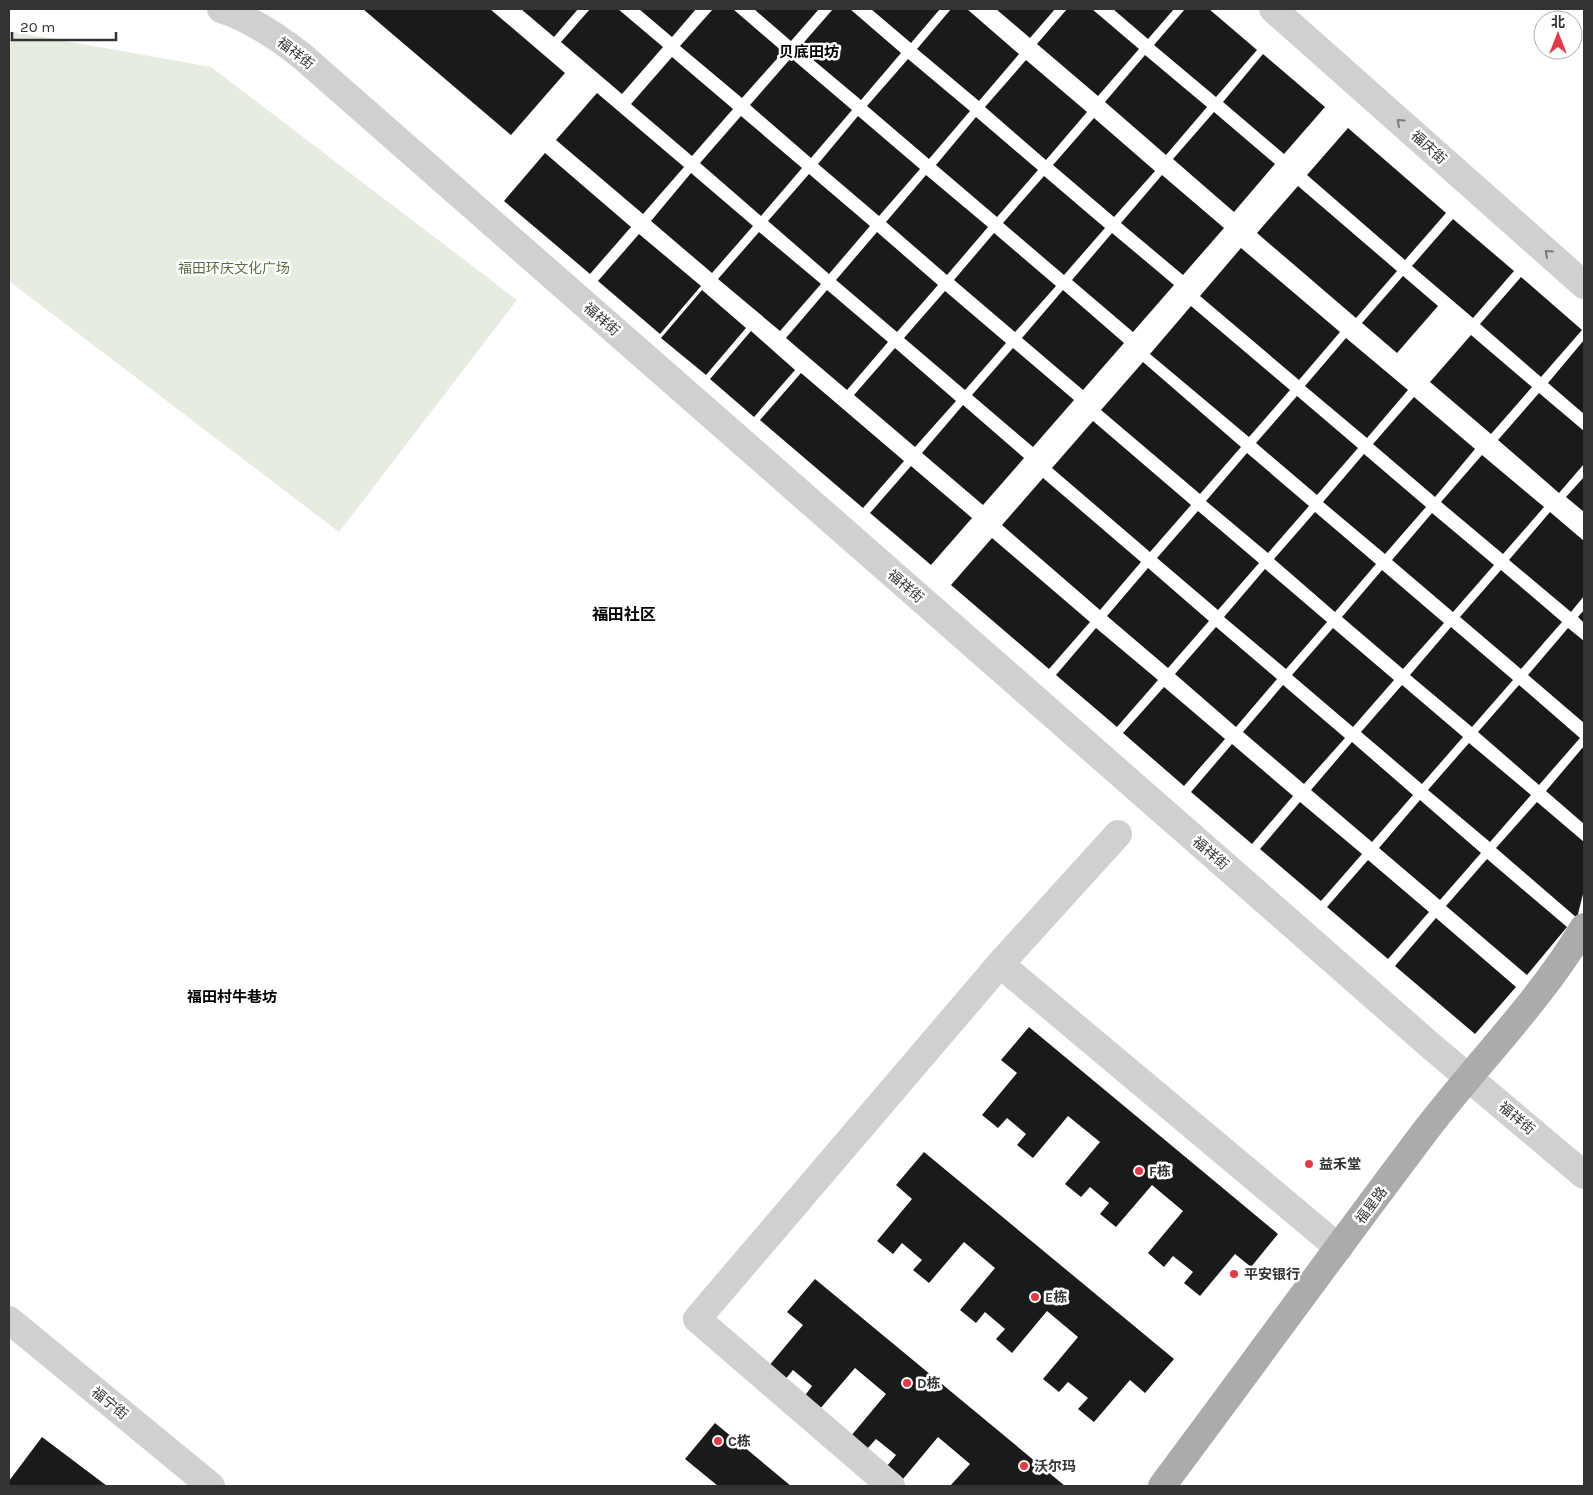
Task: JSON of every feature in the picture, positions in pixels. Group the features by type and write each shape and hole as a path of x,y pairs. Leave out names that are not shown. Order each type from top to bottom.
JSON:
{"main road":[{"name":"福星路","path":"1162,1486 1428,1129 1548,981 1584,927"}],"street":[{"name":"福祥街","path":"221,9 255,24 282,41 302,57 1469,1078 1584,1175"},
{"name":"福庆街","path":"1273,9 1584,285"},
{"path":"891,1486 697,1319 1000,964 1118,834"},
{"path":"1000,964 1339,1248"},
{"name":"福宁街","path":"9,1320 211,1486"}],"green space":[{"name":"福田环庆文化广场","path":"9,31 211,67 517,300 339,532 9,281"}],"building":[{"path":"363,9 490,9 565,73 511,135"},
{"path":"521,9 578,9 554,37"},
{"path":"590,9 618,9 663,47 622,94 561,42"},
{"path":"639,9 696,9 672,37"},
{"path":"713,9 733,9 783,52 742,98 680,46"},
{"path":"754,9 819,9 791,41"},
{"path":"833,9 850,9 901,53 861,100 799,48"},
{"path":"871,9 940,9 911,43"},
{"path":"951,9 967,9 1019,54 979,101 917,49"},
{"path":"996,9 1055,9 1030,38"},
{"path":"1067,9 1092,9 1139,49 1098,96 1037,44"},
{"path":"1113,9 1174,9 1148,39"},
{"path":"1185,9 1209,9 1257,50 1216,97 1154,45"},
{"path":"1263,54 1325,107 1284,154 1223,102"},
{"path":"1145,55 1207,107 1166,155 1105,102"},
{"path":"672,57 733,109 692,156 631,104"},
{"path":"791,58 852,110 811,158 750,105"},
{"path":"908,59 970,111 929,159 867,106"},
{"path":"1026,60 1087,112 1046,160 985,107"},
{"path":"597,93 684,167 643,214 556,140"},
{"path":"1214,112 1275,164 1234,212 1173,159"},
{"path":"741,116 802,168 761,216 700,163"},
{"path":"858,116 920,169 879,216 818,164"},
{"path":"976,117 1038,170 997,217 936,165"},
{"path":"1094,118 1155,171 1114,217 1053,165"},
{"path":"1348,128 1446,213 1405,260 1307,175"},
{"path":"545,153 631,227 590,274 504,201"},
{"path":"691,173 753,226 712,273 651,221"},
{"path":"809,174 870,226 829,274 768,221"},
{"path":"926,175 988,227 947,275 886,222"},
{"path":"1162,175 1224,228 1183,275 1121,223"},
{"path":"1044,176 1105,228 1064,275 1003,223"},
{"path":"1298,186 1397,271 1356,318 1257,233"},
{"path":"1453,219 1514,271 1473,318 1412,266"},
{"path":"759,232 821,284 780,331 718,279"},
{"path":"877,232 938,285 897,332 836,280"},
{"path":"994,233 1056,286 1015,332 954,280"},
{"path":"1112,233 1174,285 1133,332 1072,280"},
{"path":"639,234 701,286 660,334 598,281"},
{"path":"1241,248 1340,332 1299,380 1200,296"},
{"path":"1403,276 1438,306 1397,353 1362,323"},
{"path":"1521,277 1582,330 1541,377 1480,324"},
{"path":"702,290 746,328 706,375 661,338"},
{"path":"827,290 888,342 847,390 786,338"},
{"path":"1063,290 1124,343 1083,390 1022,338"},
{"path":"945,291 1006,343 965,390 904,338"},
{"path":"1191,306 1290,390 1249,437 1150,354"},
{"path":"751,331 795,370 754,417 710,379"},
{"path":"1471,335 1532,387 1491,434 1430,382"},
{"path":"1346,338 1408,390 1367,438 1305,386"},
{"path":"1584,340 1584,414 1548,383"},
{"path":"895,348 956,401 915,447 854,395"},
{"path":"1013,348 1074,400 1033,447 972,395"},
{"path":"1143,362 1241,447 1200,494 1101,410"},
{"path":"801,373 904,461 863,508 760,420"},
{"path":"1539,393 1584,431 1584,464 1559,493 1498,440"},
{"path":"1297,396 1358,448 1317,495 1256,443"},
{"path":"1414,397 1475,449 1435,497 1373,444"},
{"path":"963,405 1024,458 983,505 922,453"},
{"path":"1093,421 1191,505 1150,552 1052,468"},
{"path":"1247,453 1309,506 1268,553 1206,501"},
{"path":"1364,454 1426,507 1385,554 1323,502"},
{"path":"1482,455 1544,507 1503,554 1441,502"},
{"path":"911,466 972,518 931,565 870,513"},
{"path":"1584,477 1584,512 1566,497"},
{"path":"1043,478 1141,562 1100,610 1002,525"},
{"path":"1198,511 1259,563 1218,610 1157,558"},
{"path":"1315,512 1376,564 1335,612 1274,559"},
{"path":"1550,512 1584,541 1584,596 1571,612 1509,560"},
{"path":"1432,513 1494,565 1453,612 1392,560"},
{"path":"992,538 1090,622 1049,669 951,585"},
{"path":"1148,568 1209,621 1168,668 1107,616"},
{"path":"1265,569 1327,622 1286,669 1224,617"},
{"path":"1382,570 1444,623 1403,669 1342,617"},
{"path":"1501,570 1562,622 1521,669 1460,617"},
{"path":"1584,610 1584,623 1578,617"},
{"path":"1216,627 1277,679 1236,727 1175,674"},
{"path":"1451,627 1513,680 1472,727 1410,675"},
{"path":"1096,628 1158,680 1117,727 1056,675"},
{"path":"1333,628 1394,680 1353,727 1292,675"},
{"path":"1568,628 1584,641 1584,723 1528,675"},
{"path":"1283,685 1345,738 1304,784 1243,732"},
{"path":"1402,685 1463,737 1422,784 1361,732"},
{"path":"1519,685 1580,738 1539,785 1478,732"},
{"path":"1164,687 1225,739 1184,786 1123,733"},
{"path":"1352,742 1413,795 1372,842 1311,790"},
{"path":"1469,743 1531,795 1490,842 1428,790"},
{"path":"1232,744 1293,796 1252,844 1191,792"},
{"path":"1584,746 1584,824 1546,791"},
{"path":"1420,800 1481,853 1440,900 1379,848"},
{"path":"1300,802 1362,854 1321,901 1260,849"},
{"path":"1537,802 1584,842 1584,890 1577,918 1496,848"},
{"path":"1487,859 1567,927 1527,975 1446,906"},
{"path":"1368,860 1429,912 1388,959 1327,907"},
{"path":"1436,918 1516,987 1475,1034 1395,966"},
{"name":"F栋","path":"1029,1027 1278,1234 1251,1267 1235,1254 1200,1296 1184,1283 1193,1272 1173,1256 1164,1267 1148,1253 1183,1211 1152,1185 1116,1227 1100,1214 1109,1203 1090,1187 1081,1197 1065,1184 1100,1142 1068,1116 1033,1158 1017,1145 1026,1134 1007,1118 998,1128 982,1115 1017,1073 1001,1060"},
{"name":"E栋","path":"924,1152 1174,1359 1145,1393 1130,1380 1094,1422 1078,1409 1088,1398 1068,1382 1059,1392 1043,1379 1078,1337 1047,1311 1012,1353 996,1339 1005,1329 985,1312 976,1323 960,1310 995,1268 964,1242 929,1283 913,1270 922,1260 902,1243 893,1254 877,1241 912,1199 896,1185"},
{"name":"D栋","path":"815,1279 1065,1486 950,1486 970,1464 938,1437 903,1479 887,1466 896,1455 876,1439 867,1449 851,1436 886,1394 855,1368 819,1410 804,1397 812,1386 793,1370 784,1381 768,1367 803,1325 787,1312"},
{"name":"C栋","path":"715,1423 791,1486 718,1486 685,1459"},
{"path":"42,1437 107,1486 9,1486 9,1481"}],"place":[{"name":"益禾堂","path":"1309,1164"},
{"name":"F栋","path":"1139,1171"},
{"name":"平安银行","path":"1234,1274"},
{"name":"E栋","path":"1035,1297"},
{"name":"D栋","path":"907,1383"},
{"name":"C栋","path":"718,1441"},
{"name":"沃尔玛","path":"1024,1466"}],"district":[{"name":"贝底田坊","path":"809,52"},
{"name":"福田社区","path":"624,614"},
{"name":"福田村牛巷坊","path":"232,997"}]}
